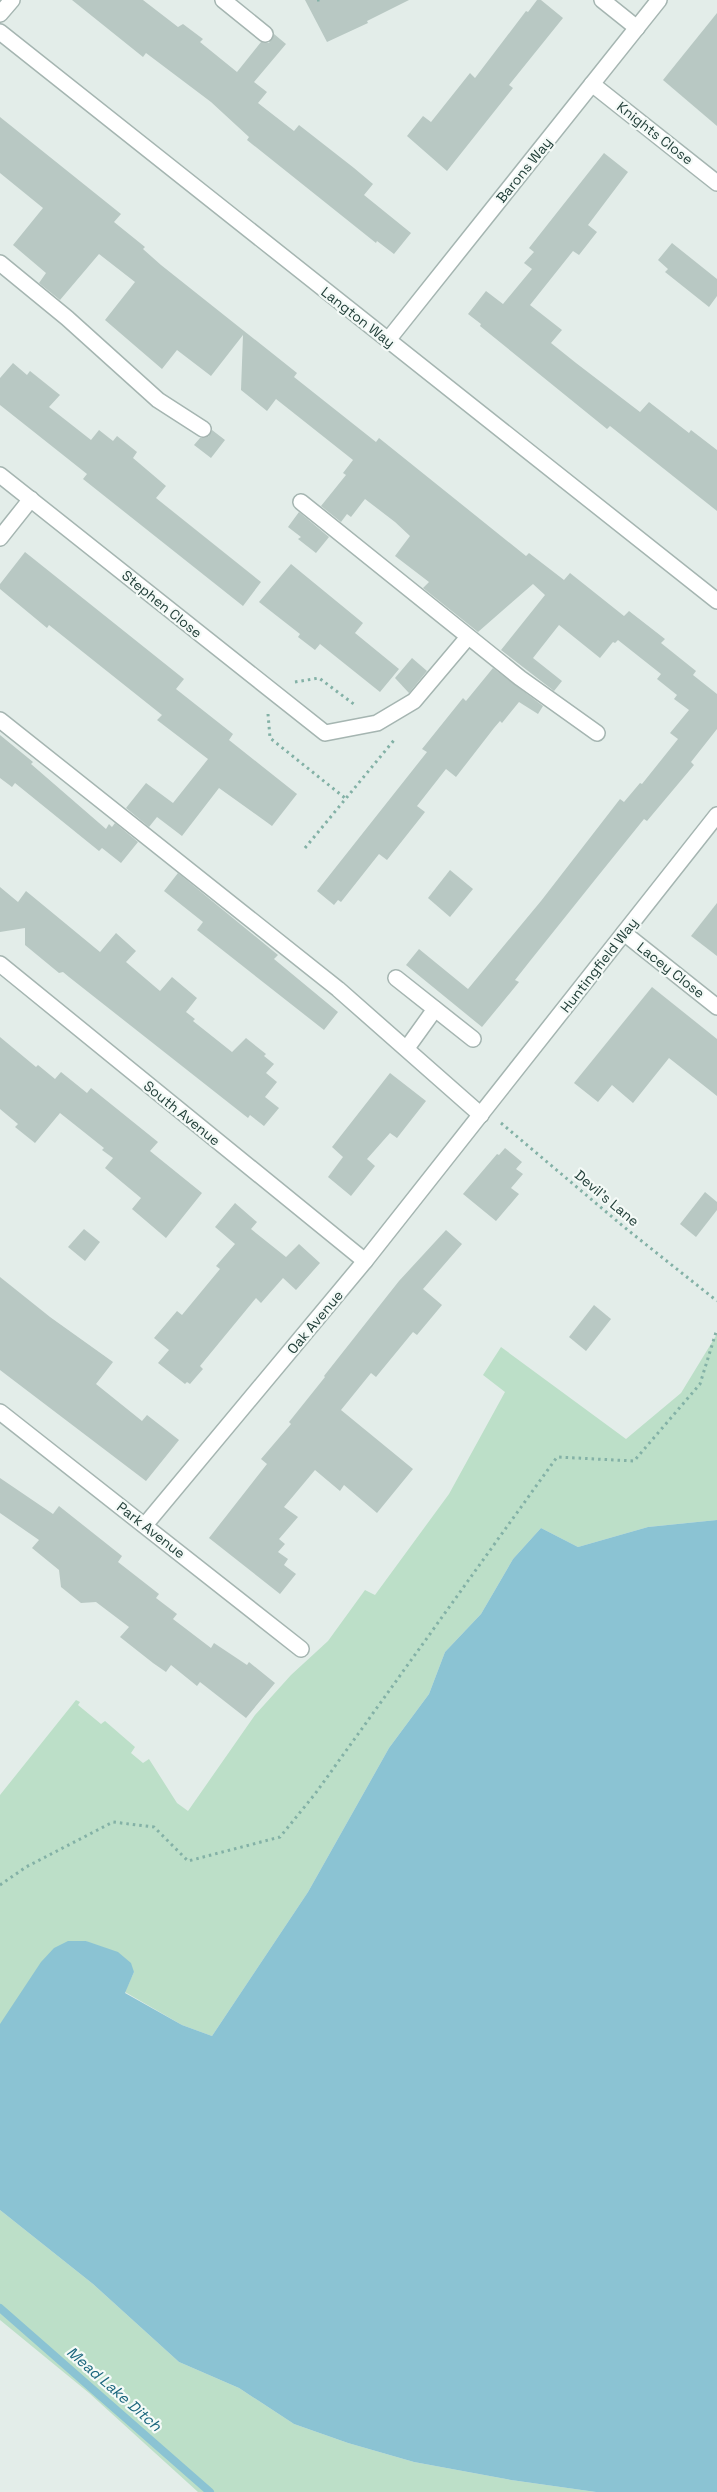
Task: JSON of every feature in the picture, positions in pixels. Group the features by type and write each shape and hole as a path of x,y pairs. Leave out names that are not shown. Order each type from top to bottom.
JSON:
{"street":[{"path":"0,14 12,0"},
{"path":"223,0 265,34"},
{"path":"602,0 637,28"},
{"name":"Barons Way","path":"388,340 659,0"},
{"name":"Langton Way","path":"0,32 717,601"},
{"name":"Knights Close","path":"592,84 717,183"},
{"path":"0,263 67,318 158,400 203,429"},
{"name":"Stephen Close","path":"0,475 325,734 377,723 414,701 468,638"},
{"path":"0,538 31,499"},
{"path":"301,502 468,638 597,734"},
{"path":"0,720 338,989 483,1113"},
{"name":"Huntingfield Way","path":"483,1113 717,815"},
{"name":"Lacey Close","path":"624,934 717,1007"},
{"name":"South Avenue","path":"0,964 365,1261"},
{"path":"396,978 473,1039"},
{"path":"407,1048 436,1009"},
{"name":"Oak Avenue","path":"145,1526 365,1261 483,1113"},
{"name":"Park Avenue","path":"0,1412 301,1649"}],"path":[{"name":"Devil's Lane","path":"483,1113 717,1301"},
{"path":"0,1885 26,1867 113,1822 154,1827 188,1861 280,1837 315,1794 557,1457 634,1461 700,1384 717,1329"}],"green space":[{"path":"717,1334 717,1520 648,1527 578,1547 541,1528 513,1559 481,1614 445,1652 429,1694 389,1748 308,1892 212,2036 182,2025 125,1992 134,1972 86,1941 0,2025 0,1795 76,1700 80,1702 78,1705 101,1724 105,1721 135,1747 131,1753 143,1763 149,1759 177,1803 188,1811 255,1715 291,1675 328,1641 365,1590 375,1595 449,1494 505,1392 483,1375 501,1347 626,1439 681,1393"},
{"path":"0,2210 93,2284 179,2362 239,2388 294,2424 348,2443 414,2462 511,2480 596,2492 198,2492 89,2393 0,2320"}],"water":[{"path":"717,1520 717,2492 596,2492 511,2480 414,2462 348,2443 294,2424 239,2388 179,2362 93,2284 0,2210 0,2024 41,1962 54,1948 68,1941 86,1941 118,1952 131,1963 134,1972 125,1993 182,2025 212,2036 308,1892 389,1748 429,1694 445,1652 481,1614 513,1559 541,1528 578,1547 648,1527"}],"building":[{"path":"72,0 143,0 178,27 183,24 203,39 200,42 237,72 261,42 269,43 274,34 286,44 254,82 267,92 258,103 294,131 299,125 373,184 364,195 411,233 394,254 377,241 376,243 247,140 249,137 211,102 146,53 143,57"},
{"path":"305,0 409,0 367,21 368,23 327,42"},
{"path":"537,0 541,0 563,18 509,85 513,88 447,171 407,136 423,116 431,122 470,73 475,78 526,11 528,12"},
{"path":"717,13 717,126 663,80"},
{"path":"0,117 121,214 114,222 145,247 143,249 161,265 297,373 294,377 376,442 379,438 526,556 529,553 564,580 570,573 624,616 629,611 665,639 661,643 696,671 693,675 717,694 717,729 691,762 694,765 647,821 644,819 515,980 519,982 482,1027 406,965 419,949 468,989 541,901 620,799 624,802 640,783 642,784 678,739 670,733 689,710 674,699 677,695 657,679 661,674 618,640 615,643 613,642 600,658 559,625 533,658 562,681 554,691 501,650 545,595 533,584 478,632 423,588 429,582 395,556 410,536 395,522 365,499 351,517 347,514 341,522 321,506 346,475 343,473 353,460 276,399 267,411 241,390 243,335 211,376 177,350 162,369 105,320 135,282 99,254 60,300 39,283 46,273 13,245 43,208 0,173"},
{"path":"604,153 628,172 588,225 597,232 579,255 573,251 530,305 562,330 551,343 576,363 640,412 649,402 689,433 691,430 717,450 717,511 610,426 607,429 480,326 481,324 468,314 486,291 503,304 532,269 524,263 534,252 529,248"},
{"path":"672,243 717,279 717,296 709,307 665,272 668,269 658,260"},
{"path":"13,363 27,375 30,371 60,395 49,407 91,440 99,430 113,441 117,436 137,452 133,458 166,486 156,498 261,582 243,606 83,479 87,474 0,405 0,378"},
{"path":"212,430 225,440 211,458 194,445 200,438 208,437"},
{"path":"299,512 329,537 316,553 298,539 301,537 288,527"},
{"path":"25,552 184,679 176,689 233,734 229,740 297,794 272,826 219,788 182,836 157,817 149,827 126,808 146,783 173,803 208,759 157,720 162,715 49,625 47,628 0,589 0,584"},
{"path":"291,564 363,623 355,633 399,669 380,692 320,644 315,650 298,637 300,634 259,602"},
{"path":"412,658 427,671 409,693 395,678"},
{"path":"493,668 543,706 538,714 519,702 502,723 500,721 494,728 456,777 446,769 417,806 425,812 387,860 379,854 341,902 338,900 334,905 317,891 427,752 422,749 463,698 466,701"},
{"path":"0,735 33,762 31,764 106,829 109,824 112,827 115,823 138,842 121,863 102,848 99,851 15,783 12,787 0,778"},
{"path":"450,870 473,889 450,917 428,898"},
{"path":"178,873 278,955 274,959 338,1012 324,1030 197,930 203,922 164,891"},
{"path":"0,887 18,902 26,891 100,952 116,933 136,951 126,962 160,991 172,977 197,998 186,1012 195,1019 193,1021 232,1052 246,1038 266,1054 264,1056 274,1064 266,1073 277,1082 265,1097 279,1108 264,1126 250,1115 248,1118 63,972 59,973 25,945 25,928 0,932"},
{"path":"717,903 717,956 691,936"},
{"path":"652,987 717,1039 717,1096 669,1058 633,1103 612,1085 598,1102 574,1083"},
{"path":"0,1037 36,1067 38,1065 55,1079 61,1072 87,1093 91,1088 158,1142 150,1151 202,1193 166,1238 132,1209 141,1198 105,1168 113,1158 102,1150 104,1148 60,1113 35,1143 15,1127 18,1124 0,1109"},
{"path":"390,1073 426,1101 397,1138 390,1133 367,1159 375,1166 351,1196 328,1177 343,1157 332,1147"},
{"path":"505,1148 522,1162 516,1169 523,1174 511,1188 519,1194 496,1221 463,1194 497,1154 499,1155"},
{"path":"705,1192 717,1202 717,1210 696,1237 680,1224"},
{"path":"235,1203 257,1222 251,1229 286,1257 299,1244 320,1263 296,1290 283,1278 261,1303 256,1298 200,1366 203,1369 190,1384 187,1382 185,1384 158,1363 169,1350 154,1338 177,1311 182,1315 220,1269 216,1266 235,1244 215,1227"},
{"path":"84,1229 100,1242 85,1261 68,1247"},
{"path":"446,1230 462,1244 423,1289 442,1305 417,1335 413,1332 376,1377 371,1373 341,1410 413,1469 377,1513 344,1485 340,1491 315,1470 284,1507 298,1517 279,1539 285,1544 278,1552 288,1559 284,1565 296,1574 280,1594 209,1538 267,1464 261,1459 291,1424 289,1422 324,1376 399,1281"},
{"path":"0,1277 50,1317 113,1362 96,1384 142,1421 147,1415 179,1440 146,1481 0,1370"},
{"path":"594,1305 611,1319 586,1351 569,1337"},
{"path":"0,1478 53,1514 59,1506 122,1556 118,1562 159,1594 156,1598 177,1614 173,1619 211,1648 214,1643 247,1665 249,1662 275,1683 246,1718 200,1682 197,1686 171,1665 166,1672 153,1663 120,1637 129,1627 96,1602 81,1603 61,1587 59,1570 32,1548 39,1540 0,1513"}],"waterway":[{"name":"Mead Lake Ditch","path":"0,2308 210,2492"}]}
